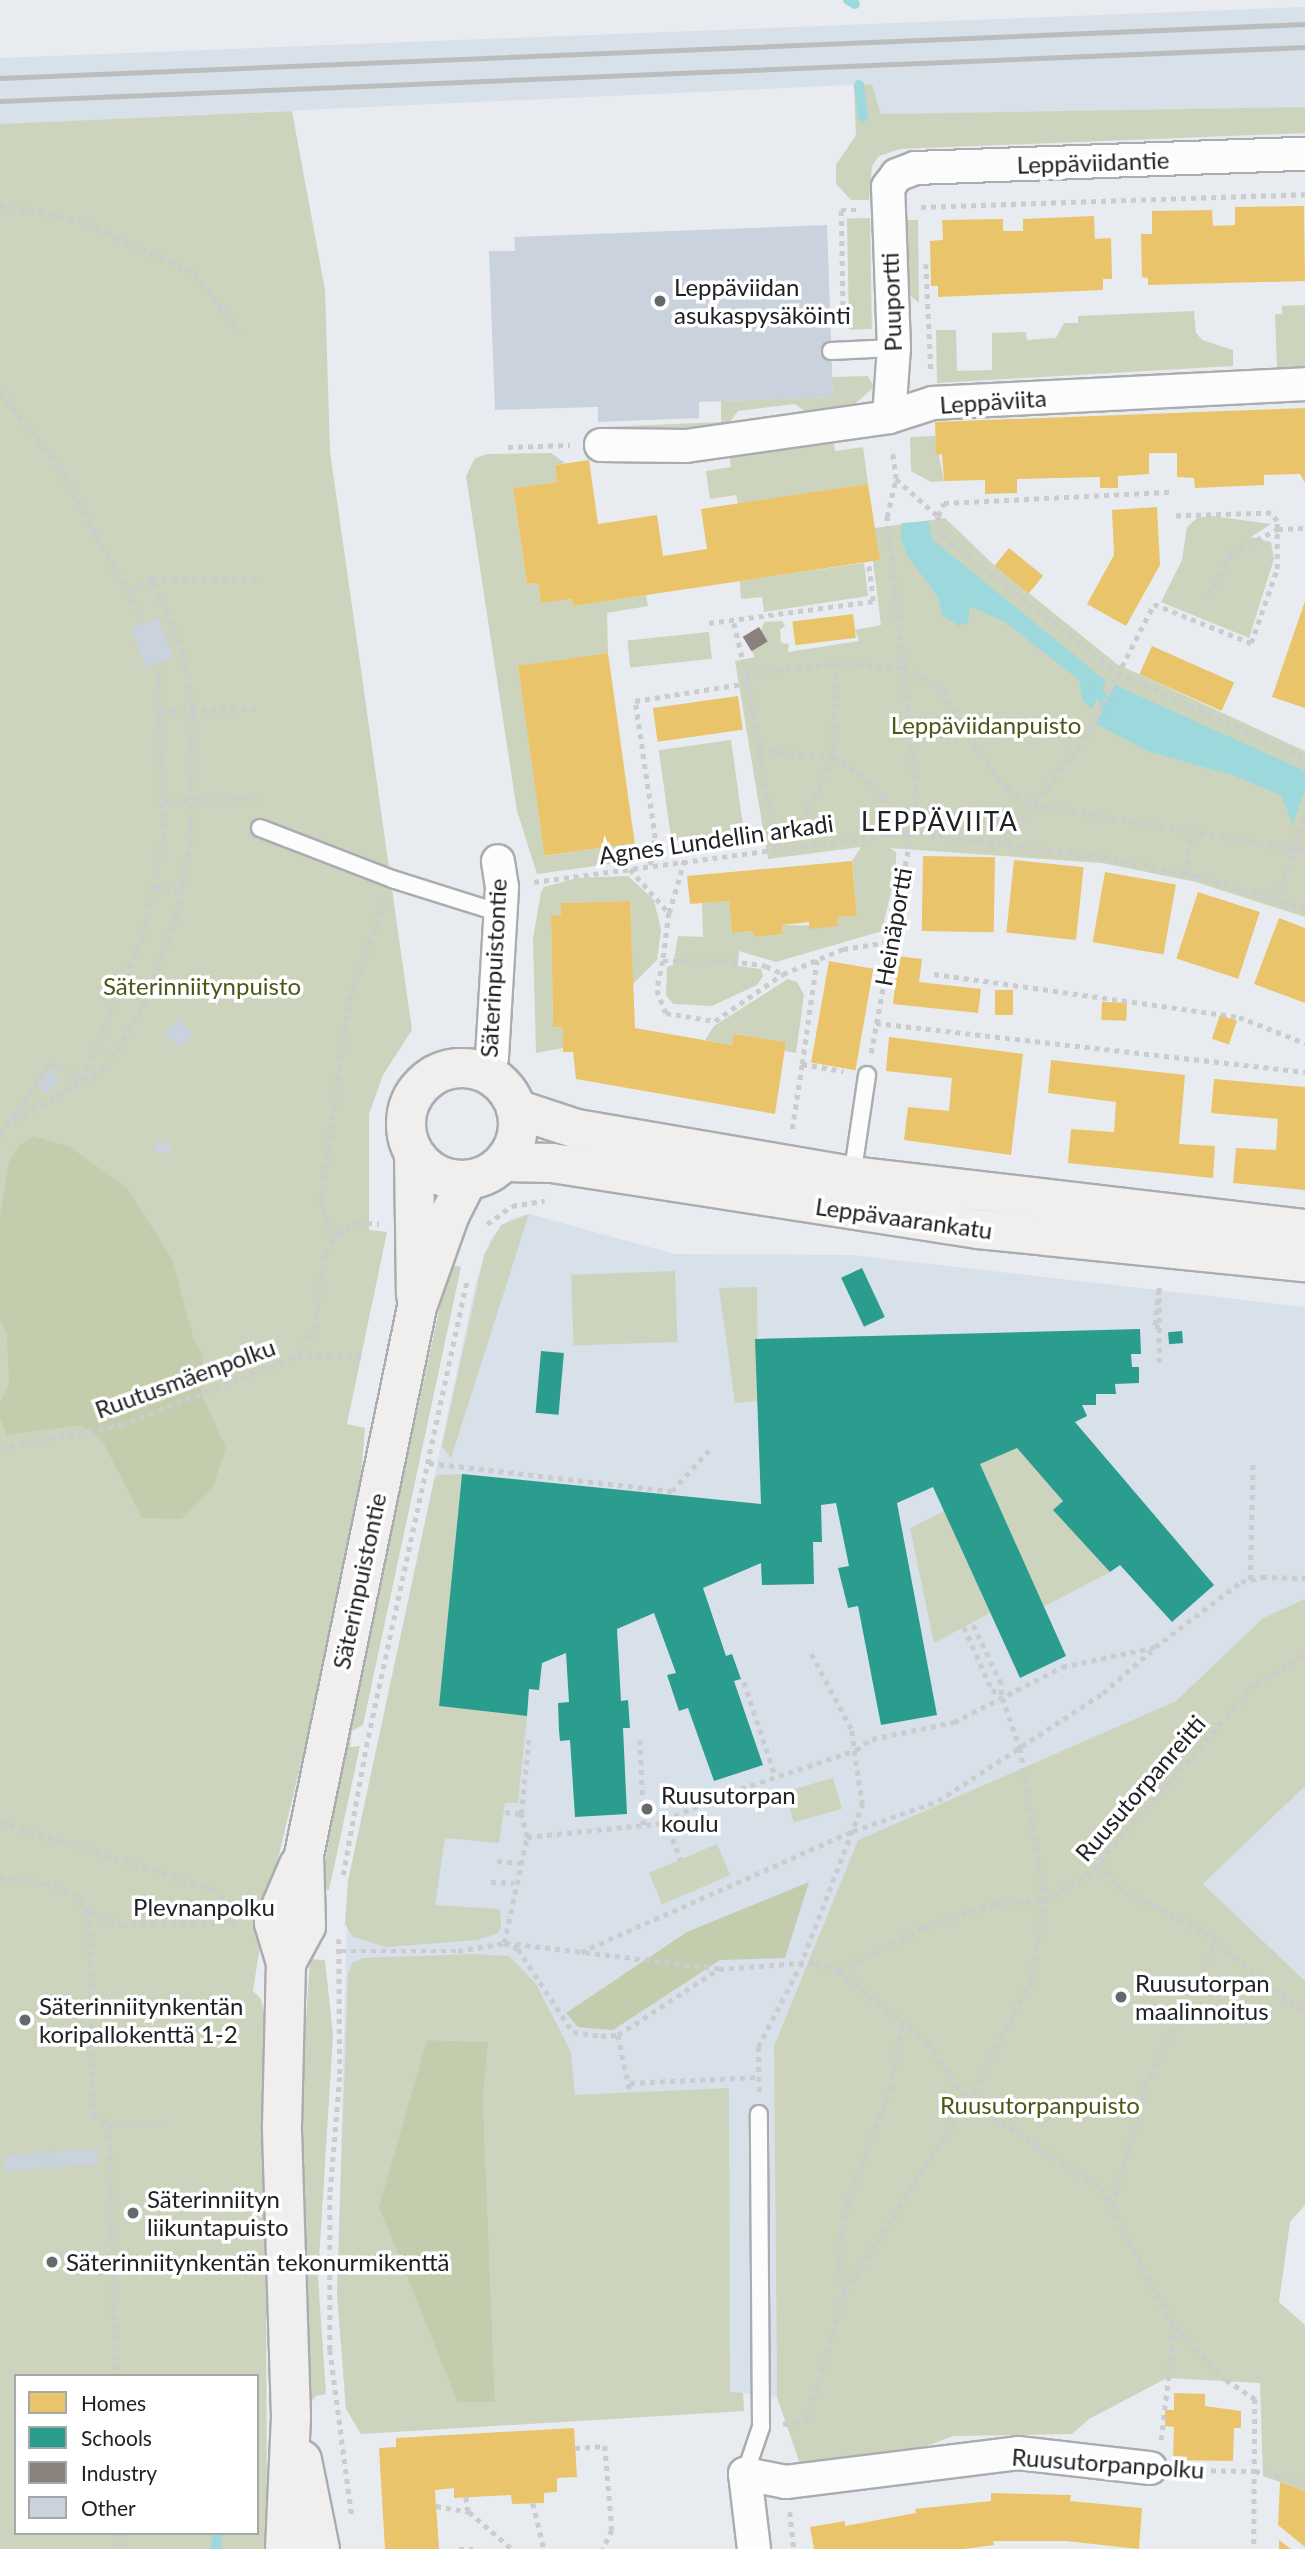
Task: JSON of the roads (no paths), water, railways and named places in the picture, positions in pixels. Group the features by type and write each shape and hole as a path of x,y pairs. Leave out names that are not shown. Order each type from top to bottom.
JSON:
{"main road":[{"path":"459,1068 487,1074 506,1089 516,1109 517,1138 504,1162 467,1181 435,1174 414,1154 406,1126 408,1110 423,1084 459,1068"},
{"name":"Leppävaarankatu","path":"516,1109 577,1129 850,1194 978,1229 1305,1262"},
{"name":"Säterinpuistontie","path":"414,1154 417,1307"},
{"name":"Leppävaarankatu","path":"504,1162 552,1163 850,1194 1305,1229"},
{"name":"Säterinpuistontie","path":"291,2417 282,2126 286,1963 306,1926 304,1855 417,1307 450,1214 467,1181"},
{"path":"285,2549 291,2417"},
{"path":"291,2417 320,2549"}],"street":[{"name":"Leppäviidantie","path":"888,198 897,176 915,168 1305,154"},
{"name":"Puuportti","path":"888,198 894,348 888,417"},
{"name":"Leppäviita","path":"601,445 685,446 888,417 933,403 1305,384"},
{"name":"Säterinpuistontie","path":"487,1074 492,1057 500,887"},
{"name":"Ruusutorpanpolku","path":"745,2474 786,2482 1018,2453 1150,2468"},
{"path":"745,2474 754,2549"}],"lane":[{"path":"838,351 894,348"},
{"path":"260,828 392,879 500,887"},
{"path":"850,1194 867,1075"},
{"path":"745,2474 761,2427 759,2114"}],"water":[{"path":"929,521 932,539 1106,681 1092,709 1082,700 1079,680 1005,622 970,606 968,623 959,626 942,615 938,597 907,555 900,536 902,523"},
{"path":"1115,685 1305,771 1305,789 1293,825 1281,795 1232,775 1150,752 1096,724"}],"waterway":[{"path":"848,0 855,4"},
{"path":"859,85 863,117"},
{"path":"1092,683 1113,713"},
{"path":"216,2549 217,2535"}],"railway":[{"path":"0,78 1305,24"},
{"path":"0,101 1305,47"}],"place":[{"name":"Leppäviidan asukaspysäköinti","path":"660,301"},
{"name":"Ruusutorpan koulu","path":"647,1809"},
{"name":"Ruusutorpan maalinnoitus","path":"1121,1997"},
{"name":"Säterinniitynkentän koripallokenttä 1-2","path":"25,2020"},
{"name":"Säterinniityn liikuntapuisto","path":"133,2213"},
{"name":"Säterinniitynkentän tekonurmikenttä","path":"52,2262"}],"district":[{"name":"LEPPÄVIITA","path":"940,822"}],"park label":[{"name":"Leppäviidanpuisto","path":"986,725"},
{"name":"Säterinniitynpuisto","path":"202,986"},
{"name":"Ruusutorpanpuisto","path":"1040,2105"}]}
